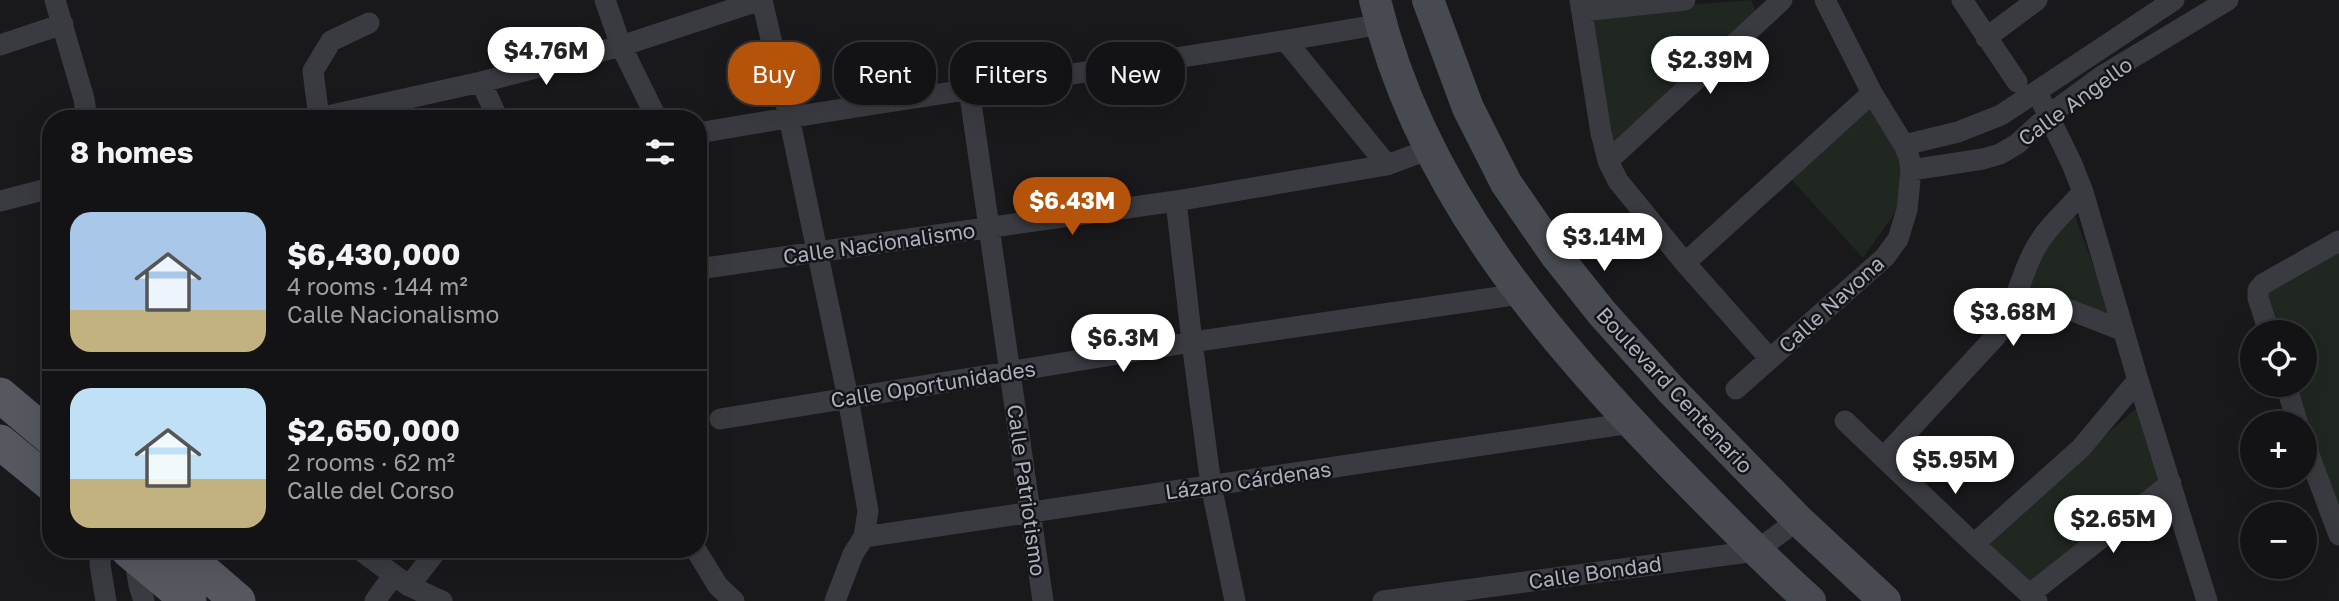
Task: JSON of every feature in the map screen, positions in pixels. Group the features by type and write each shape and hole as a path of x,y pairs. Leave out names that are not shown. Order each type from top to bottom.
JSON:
{"main road":[{"name":"Boulevard Centenario","path":"1428,0 1468,108 1507,183 1555,254 1602,313 1674,392 1798,520 1885,601"},
{"path":"1378,12 1401,82 1430,149 1468,216 1520,294 1573,359 1631,423 1756,551 1810,601"},
{"path":"0,395 42,430"},
{"path":"0,442 42,477"},
{"path":"133,558 189,601"},
{"path":"188,558 238,601"}],"street":[{"path":"55,0 85,110"},
{"path":"604,0 621,46 653,110"},
{"path":"353,110 481,82 621,46 762,0 848,398 868,511 864,537 853,554 835,601"},
{"name":"Calle Navona","path":"1685,0 1581,5 1601,133 1608,161 1619,181 1685,263 1770,359"},
{"path":"1608,161 1782,0"},
{"name":"Calle Navona","path":"1736,388 1885,257 1898,239 1907,210 1911,170 1904,145 1872,93 1825,0"},
{"path":"1962,0 2017,82"},
{"path":"1986,38 2037,0"},
{"name":"Calle Angello","path":"1904,145 1981,124 2016,107 2174,0"},
{"name":"Calle Angello","path":"1911,170 2000,155 2102,76 2228,0"},
{"path":"1072,73 1286,41 1378,12"},
{"path":"315,110 313,71 331,41 369,23"},
{"path":"0,45 63,24"},
{"path":"1286,41 1387,165"},
{"path":"481,82 494,110"},
{"path":"707,131 950,92"},
{"path":"2037,92 2073,164 2083,192 2207,601"},
{"path":"1685,263 1872,93"},
{"name":"Calle Patriotismo","path":"971,105 1043,601"},
{"name":"Calle Nacionalismo","path":"707,269 1177,201 1387,165 1430,149"},
{"path":"0,201 42,190"},
{"path":"1884,457 1996,336 2009,316 2034,251 2083,192"},
{"path":"1177,201 1211,485 1235,601"},
{"path":"2265,320 2258,299 2258,290 2263,284 2339,240"},
{"name":"Calle Oportunidades","path":"720,419 1192,342 1520,294"},
{"path":"2016,297 2060,306 2124,331"},
{"path":"1974,544 2081,448 2138,380"},
{"path":"1846,421 2034,598 2171,483"},
{"name":"Lázaro Cárdenas","path":"864,537 1631,423"},
{"path":"2317,476 2339,536"},
{"name":"Calle Bondad","path":"1382,601 1756,551 1798,520"},
{"path":"106,601 100,565 112,558"},
{"path":"127,558 144,601"},
{"path":"371,558 401,581 442,601"},
{"path":"375,601 428,558"},
{"path":"699,558 713,593 734,601"}],"shaded area":[{"path":"1751,0 1757,14 1609,145 1586,16"},
{"path":"1871,101 1898,149 1903,174 1900,206 1863,258 1790,178"},
{"path":"2075,216 2112,317 2023,289 2037,253"},
{"path":"2339,248 2339,508 2317,446 2317,411 2304,411 2299,397 2317,397 2317,320 2272,320 2261,292"},
{"path":"2139,406 2162,477 2027,584 1982,543"}]}
